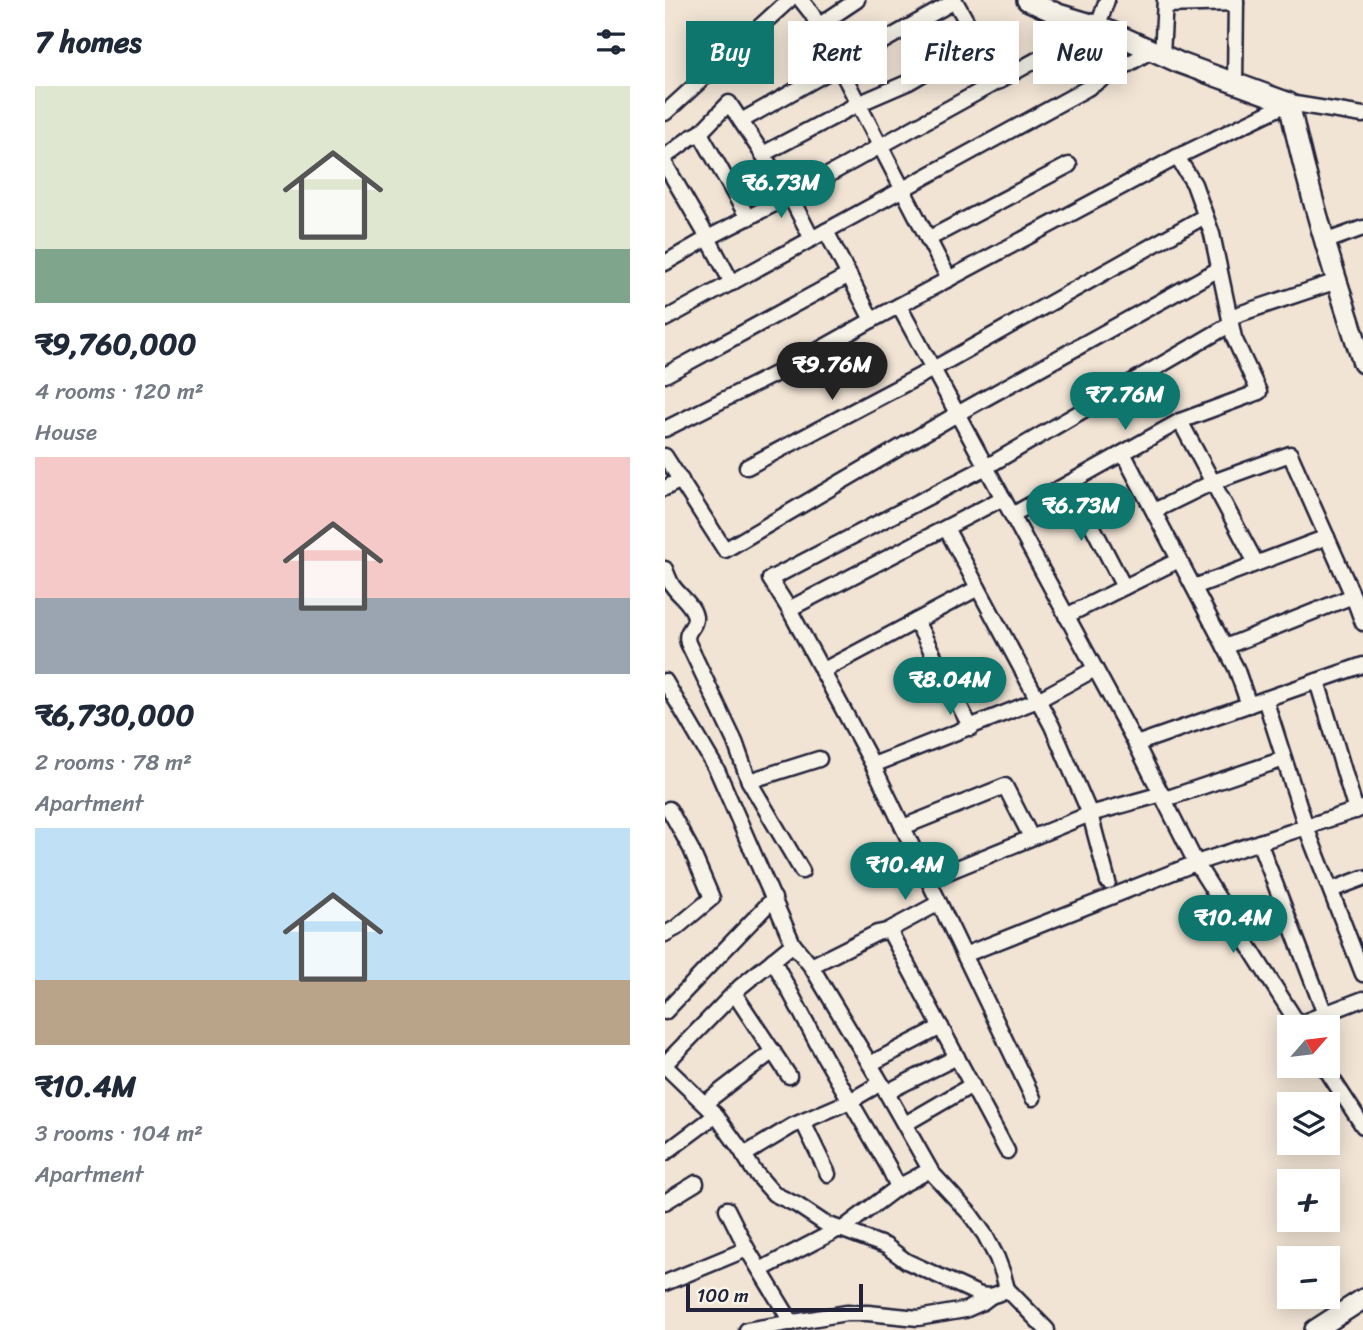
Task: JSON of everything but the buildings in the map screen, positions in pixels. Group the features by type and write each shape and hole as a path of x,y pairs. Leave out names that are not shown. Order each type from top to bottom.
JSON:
{"street":[{"path":"665,113 789,0"},
{"path":"801,0 816,21"},
{"path":"826,21 857,0"},
{"path":"1100,21 1107,0"},
{"path":"918,21 955,1 966,21"},
{"path":"1157,52 1165,3 1236,1 1234,84"},
{"path":"1042,7 1083,21"},
{"path":"1127,39 1234,84 1289,103 1363,115"},
{"path":"665,320 902,188 1157,52"},
{"path":"741,121 805,84"},
{"path":"848,84 949,279"},
{"path":"763,154 858,104 904,84"},
{"path":"666,261 994,84"},
{"path":"665,157 700,133 729,103 790,196 812,239"},
{"path":"665,429 783,370 1177,157 1289,103"},
{"path":"1289,103 1324,242 1361,350"},
{"path":"700,133 748,218"},
{"path":"1012,515 1180,421 1259,392 1234,338 1212,234 1194,184 1177,157"},
{"path":"665,164 732,283"},
{"path":"928,239 1069,165"},
{"path":"747,467 933,369 1205,216"},
{"path":"1324,242 1363,228"},
{"path":"826,231 872,320"},
{"path":"665,456 725,550 957,414 1219,269"},
{"path":"665,375 849,275"},
{"path":"1033,1098 873,765 770,579 986,467 1231,320 1337,281"},
{"path":"899,306 1136,744 1196,863 1292,1015"},
{"path":"1180,421 1256,564"},
{"path":"1123,453 1236,668 1249,705"},
{"path":"1154,511 1213,482 1290,454 1363,623"},
{"path":"665,488 681,480"},
{"path":"1070,483 1123,587"},
{"path":"789,609 1003,498"},
{"path":"946,528 1052,726 1090,814 1108,882"},
{"path":"1194,587 1327,537"},
{"path":"1066,615 1179,560"},
{"path":"665,569 673,587 693,611 694,624 686,638 735,742 749,781 802,871"},
{"path":"821,671 978,588"},
{"path":"1225,647 1353,596"},
{"path":"916,621 971,728"},
{"path":"1136,744 1363,665"},
{"path":"873,765 1038,701 1095,669"},
{"path":"665,681 717,770 793,944 811,966 930,1170 970,1214 985,1235 997,1258 1007,1289 1047,1330"},
{"path":"964,955 1196,863 1359,810 1317,681"},
{"path":"1265,699 1306,827 1331,890 1356,937 1363,974"},
{"path":"749,781 819,759"},
{"path":"928,880 1090,814 1163,797 1284,759"},
{"path":"903,827 1005,786 1031,837"},
{"path":"665,934 712,898 691,849 669,809"},
{"path":"1259,842 1325,1014 1363,999"},
{"path":"1331,890 1363,878"},
{"path":"665,1012 774,898"},
{"path":"811,966 877,933 887,931 939,903"},
{"path":"887,931 894,938 1007,1151"},
{"path":"793,944 734,993 665,1065 716,1115 754,1171 774,1194 824,1223 886,1246 906,1261 985,1296 996,1295 1007,1289"},
{"path":"773,960 898,1188"},
{"path":"734,993 789,1076"},
{"path":"870,1065 941,1027"},
{"path":"705,1103 773,1051"},
{"path":"744,1155 792,1126 957,1057"},
{"path":"1332,1078 1363,1126"},
{"path":"905,1124 972,1085"},
{"path":"665,1153 716,1115"},
{"path":"803,1122 828,1174"},
{"path":"760,1270 840,1230 898,1188 930,1170"},
{"path":"665,1202 696,1183"},
{"path":"727,1209 747,1249 792,1323"},
{"path":"665,1283 747,1249"},
{"path":"747,1330 846,1313 918,1318 965,1310 983,1303 991,1296"},
{"path":"1315,1330 1363,1299"}]}
